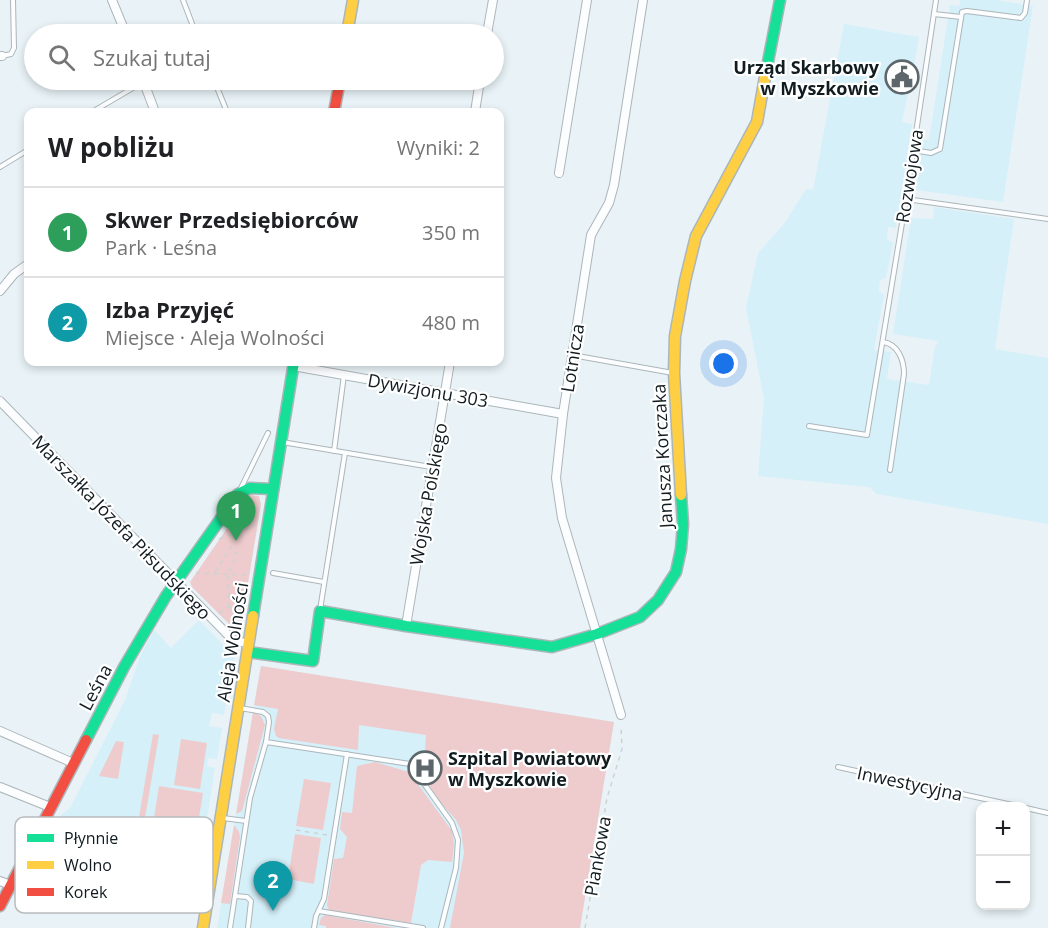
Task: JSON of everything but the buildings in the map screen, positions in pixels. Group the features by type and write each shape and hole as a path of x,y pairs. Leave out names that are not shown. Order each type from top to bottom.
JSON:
{"street":[{"path":"112,0 122,24"},
{"path":"349,24 353,0"},
{"path":"489,24 493,0"},
{"path":"560,173 586,0"},
{"name":"Lotnicza","path":"621,715 562,518 556,478 563,414 591,235 609,203 614,185 643,0"},
{"name":"Janusza Korczaka","path":"320,611 552,647 597,634 640,617 658,600 676,572 681,549 683,524 674,373 677,325 685,281 696,236 756,122 780,0"},
{"path":"146,90 153,108"},
{"path":"335,108 338,90"},
{"path":"476,108 478,90"},
{"path":"0,291 14,274 24,267"},
{"name":"Aleja Wolności","path":"213,864 293,366"},
{"name":"Dywizjonu 303","path":"302,366 563,414"},
{"name":"Wojska Polskiego","path":"406,626 449,366"},
{"name":"Marszałka Józefa Piłsudskiego","path":"0,401 234,640 249,648"},
{"path":"238,494 252,487 273,489"},
{"name":"Leśna","path":"44,817 156,611 238,494"},
{"path":"249,648 312,662 320,611"},
{"path":"0,731 73,763"},
{"path":"0,787 50,807"},
{"name":"Leśna","path":"0,906 5,883 15,866"},
{"name":"Aleja Wolności","path":"202,928 205,913"}],"lane":[{"path":"1,56 11,54 14,48 13,0"},
{"path":"183,0 192,24"},
{"name":"Rozwojowa","path":"809,426 867,435 936,0"},
{"path":"913,150 931,153 940,149 962,12 967,10 1021,18 1025,13 1027,0"},
{"path":"934,14 961,17"},
{"path":"99,108 128,90"},
{"path":"218,90 225,108"},
{"path":"0,167 24,152"},
{"path":"906,199 1048,219"},
{"path":"883,342 894,346 904,365 890,470"},
{"path":"572,355 674,373"},
{"path":"334,451 344,375"},
{"name":"Leśna","path":"238,494 268,433"},
{"path":"281,442 433,467"},
{"path":"320,611 345,453"},
{"path":"273,573 324,582"},
{"path":"230,928 246,821 269,722 268,716 263,712 239,708"},
{"path":"266,742 410,764 455,828 458,840 457,860 441,928"},
{"path":"314,928 324,899 347,754"},
{"name":"Inwestycyjna","path":"838,767 995,802"},
{"path":"1030,809 1048,813"},
{"path":"221,818 246,821"},
{"path":"235,896 247,897 251,901 248,928"},
{"path":"319,911 423,928"}],"path":[{"path":"222,531 216,540 260,524"},
{"path":"215,573 242,530"},
{"path":"230,549 237,554 228,575 230,607"},
{"path":"198,565 192,573 252,575"},
{"path":"216,615 230,607 246,610"},
{"name":"Piankowa","path":"585,928 607,798 622,749 621,715"},
{"path":"296,830 334,836"}],"shaded area":[{"path":"960,0 996,0 1033,6 1003,202 916,190 922,140 929,140 950,5 959,6"},
{"path":"844,24 919,37 914,65 908,65 913,70 902,122 912,124 896,228 888,227 887,239 893,243 886,278 880,280 879,291 884,295 874,350 891,352 887,379 929,385 935,345 938,341 893,334 911,218 933,219 934,207 1014,219 995,349 1048,358 1048,524 877,494 869,487 758,476 764,399 746,308 758,253 784,224 806,189 813,190"},
{"path":"250,495 259,496 261,504 241,626 235,630 192,587 190,582"},
{"path":"199,620 233,655 234,659 224,715 212,713 209,726 222,728 217,759 208,758 207,766 215,768 207,817 59,817 70,808 125,700 140,656 154,630 171,648"},
{"name":"Szpital Powiatowy w Myszkowie","path":"261,666 614,722 580,928 217,928"},
{"path":"261,666 614,722 580,928 450,928 464,853 461,830 456,820 441,803 418,769 424,768 426,735 359,725 358,750 279,738 274,729 278,709 254,705"},
{"path":"253,712 261,716 265,725 242,811 236,814"},
{"path":"153,734 159,735 145,817 139,817"},
{"path":"181,739 207,743 200,789 174,785"},
{"path":"116,741 124,742 118,779 99,776"},
{"path":"375,762 409,772 452,831 454,844 452,862 428,860 421,865 411,923 329,910 327,905 334,859 343,858 347,837 340,829 342,812 352,813 357,766"},
{"path":"304,779 331,783 323,830 296,826"},
{"path":"159,786 203,793 199,817 154,817"},
{"path":"234,825 240,837 230,904 221,903"},
{"path":"295,834 321,838 314,884 288,879"},
{"path":"325,915 396,928 326,928 326,926 319,925 321,918"}],"traffic: fast":[{"path":"765,77 780,0"},
{"path":"253,616 293,366"},
{"path":"86,740 124,667 166,596 238,494 250,488 273,489"},
{"path":"248,652 313,661 320,611 552,647 597,634 640,617 658,600 676,572 683,524 681,495"}],"traffic: slow":[{"path":"349,24 353,0"},
{"path":"681,495 674,373 675,336 685,281 696,236 757,122 765,77"},
{"path":"213,866 253,616"},
{"path":"203,928 205,913"}],"traffic: jam":[{"path":"335,108 338,90"},
{"path":"46,817 86,740"},
{"path":"0,906 15,877"}],"place":[{"name":"Urząd Skarbowy w Myszkowie","path":"902,77"},
{"name":"Skwer Przedsiębiorców","path":"236,541"},
{"name":"Szpital Powiatowy w Myszkowie","path":"425,768"},
{"name":"Izba Przyjęć","path":"273,911"}]}
